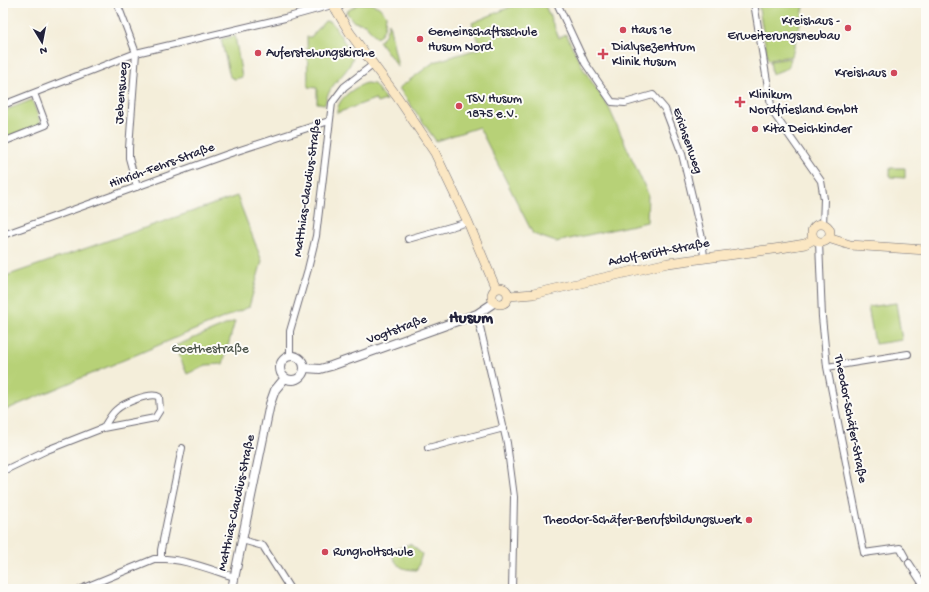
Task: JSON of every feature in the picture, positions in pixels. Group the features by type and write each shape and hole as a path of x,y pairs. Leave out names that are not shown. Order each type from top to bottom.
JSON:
{"main road":[{"path":"333,6 350,33 374,64 435,154 468,222 496,289"},
{"path":"817,240 813,231 815,227 823,225 829,230 828,238 850,245 926,250"},
{"name":"Adolf-Brütt-Straße","path":"494,302 501,304 505,303 509,296 533,294 650,267 704,257 781,248 828,238"},
{"path":"494,302 492,294 499,287 506,289 509,296"}],"street":[{"name":"Jebensweg","path":"117,3 136,54 129,158 137,186"},
{"path":"3,105 136,54 312,12 343,3"},
{"name":"Erichsenweg","path":"557,3 585,63 612,102 625,103 653,95 665,109 682,154 702,238 704,257"},
{"path":"754,3 772,111 821,181 824,199 823,225"},
{"name":"Matthias-Claudius-Straße","path":"232,589 272,399 275,390 285,378 280,367 282,362 290,356 290,331 316,236 332,103 338,92 374,64"},
{"path":"3,142 46,125 34,93"},
{"name":"Hinrich-Fehrs-Straße","path":"3,235 137,186 330,120"},
{"path":"408,240 468,222"},
{"name":"Theodor-Schäfer-Straße","path":"817,240 827,367 864,554 900,548 926,589"},
{"name":"Vogtstraße","path":"305,368 320,369 331,366 477,314 494,302"},
{"path":"477,314 504,428 514,497 512,589"},
{"path":"827,367 908,354"},
{"path":"285,378 289,380 298,379 301,377 305,368 300,358 290,356"},
{"path":"3,471 47,450 103,428 155,418 160,410 159,396 150,394 118,408 103,428"},
{"path":"428,448 504,428"},
{"path":"161,559 161,550 182,448"},
{"path":"242,540 263,546 290,589"},
{"path":"81,589 148,561 161,559 203,567 234,577"}],"green space":[{"path":"370,3 379,7 386,15 385,25 377,38 365,24 354,22 346,12 358,4"},
{"path":"520,3 544,3 559,38 566,34 584,70 609,108 648,194 647,222 556,242 533,234 479,127 436,141 399,88 434,62 481,48 472,23"},
{"path":"758,3 805,3 792,56 768,60"},
{"path":"325,21 333,24 353,56 348,68 331,89 325,104 317,103 317,88 308,87 307,37 311,37"},
{"path":"389,23 398,67 379,41 385,35"},
{"path":"235,36 242,77 235,79 230,77 221,39"},
{"path":"791,58 788,68 772,74 770,61"},
{"path":"366,83 374,84 386,100 377,103 375,99 337,113 343,98 356,88"},
{"path":"32,100 41,124 3,139 3,111"},
{"path":"890,168 905,168 905,178 890,177"},
{"path":"237,196 262,261 249,307 3,411 3,277"},
{"path":"896,303 902,340 875,344 868,307"},
{"name":"Goethestraße","path":"235,321 223,364 206,365 187,374 175,346"},
{"path":"410,544 422,554 417,570 406,569 399,566 394,560 390,551"}],"place":[{"name":"Kreishaus - Erweiterungsneubau","path":"848,28"},
{"name":"Haus 1e","path":"623,30"},
{"name":"Gemeinschaftsschule Husum Nord","path":"420,39"},
{"name":"Auferstehungskirche","path":"258,53"},
{"name":"Dialysezentrum Klinik Husum","path":"603,54"},
{"name":"Kreishaus","path":"894,73"},
{"name":"Klinikum Nordfriesland GmbH","path":"740,102"},
{"name":"TSV Husum 1875 e.V.","path":"459,106"},
{"name":"Kita Deichkinder","path":"755,129"},
{"name":"Theodor-Schäfer-Berufsbildungswerk","path":"749,520"},
{"name":"Rungholtschule","path":"325,552"}],"district":[{"name":"Husum","path":"471,319"}]}
